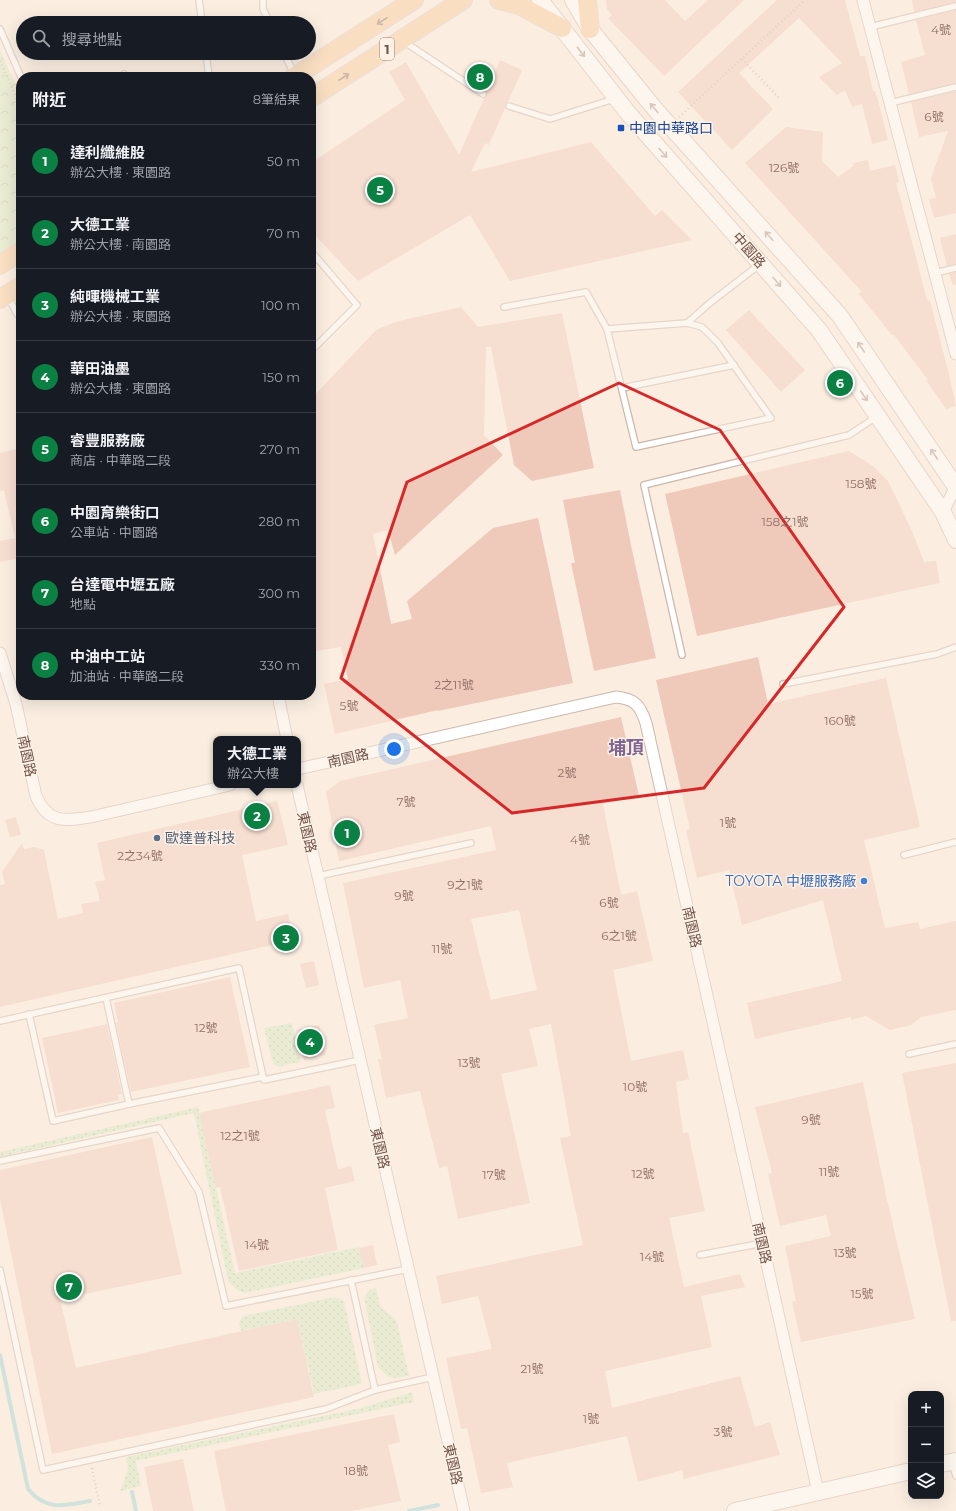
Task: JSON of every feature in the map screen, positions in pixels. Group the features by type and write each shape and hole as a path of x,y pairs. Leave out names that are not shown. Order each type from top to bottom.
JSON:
{"main road":[{"name":"1","path":"302,72 414,0"},
{"name":"1","path":"316,95 463,0"},
{"path":"499,0 519,5 562,28"},
{"name":"中園路","path":"540,0 628,113 819,330 943,512 956,540"},
{"name":"中園路","path":"573,0 590,29 670,126 840,316 956,486"},
{"path":"587,0 590,29"},
{"path":"0,265 16,254"},
{"path":"735,1511 908,1472"}],"street":[{"path":"863,0 956,354"},
{"name":"中園路","path":"943,512 956,486"},
{"name":"南園路","path":"0,653 16,704 36,796 40,806 51,816 59,820 74,820 217,788"},
{"name":"南園路","path":"301,768 616,697 625,698 635,703 642,712 646,723 818,1492"},
{"path":"279,700 286,736"},
{"name":"東園路","path":"298,788 464,1511"}],"lane":[{"path":"199,0 201,16"},
{"path":"263,0 263,9 266,16"},
{"path":"870,27 956,6"},
{"path":"0,29 19,72"},
{"path":"401,40 483,94"},
{"path":"207,60 208,72"},
{"path":"287,60 292,72"},
{"path":"890,103 956,87"},
{"path":"510,106 550,119 616,98"},
{"path":"316,257 357,305 316,347"},
{"path":"687,323 761,263"},
{"path":"935,273 956,268"},
{"path":"504,307 586,292 607,329 636,447 771,418 718,343 702,327 687,323 607,329"},
{"path":"9,293 16,312"},
{"path":"622,388 734,365"},
{"path":"682,655 644,485 849,435 878,416"},
{"path":"783,684 938,654 956,647"},
{"path":"318,876 471,842"},
{"path":"904,855 956,842"},
{"path":"0,1021 239,968 263,1077"},
{"path":"106,998 129,1104"},
{"path":"29,1014 53,1121 263,1077 264,1080 360,1060"},
{"path":"909,1054 956,1044"},
{"path":"0,1161 159,1128 199,1192 226,1306 408,1269"},
{"path":"700,1255 762,1243"},
{"path":"0,1270 43,1470 326,1409 375,1390 433,1377"},
{"path":"351,1280 375,1390"}],"path":[{"path":"670,126 805,0"},
{"path":"742,59 780,99"},
{"path":"0,62 16,97"},
{"path":"91,1460 100,1507"}],"highlighted area":[{"path":"619,383 720,430 844,607 704,788 512,813 341,678 407,482"}],"green space":[{"path":"0,50 16,85 16,246 0,256"},
{"path":"292,1023 301,1062 278,1067 273,1064 264,1028"},
{"path":"198,1107 235,1273 359,1247 364,1268 245,1293 238,1291 228,1281 194,1113 0,1157 0,1152"},
{"path":"376,1287 380,1306 397,1321 409,1376 392,1378 378,1367 364,1298 368,1291"},
{"path":"334,1297 344,1301 362,1383 314,1394 297,1319 241,1331 239,1323 243,1316"},
{"path":"412,1392 414,1402 136,1461 141,1486 120,1491 128,1470 126,1457 361,1408"}],"building":[{"path":"606,0 665,0 685,21 708,0 744,0 664,76 608,18 612,15 607,9"},
{"path":"777,0 845,0 860,56 865,56 873,91 875,91 878,100 888,140 872,144 862,104 852,107 845,90 837,95 819,77 842,63 799,18 739,73 773,109 732,150 678,92"},
{"path":"912,0 956,0 956,2 914,12"},
{"path":"956,10 956,83 909,94 901,62 925,55 916,20"},
{"path":"500,60 522,70 508,102 505,104 505,108 489,145 485,143 471,172 591,142 655,216 662,210 692,240 510,281 470,215 358,281 316,236 316,160 405,100 389,72 406,62 459,155 484,98 487,96 486,92"},
{"path":"956,91 956,213 934,218 929,199 936,198 931,179 948,131 919,137 911,102"},
{"path":"786,127 823,132 822,161 838,177 853,166 853,163 868,160 870,171 895,165 899,182 896,183 927,300 930,301 956,406 946,409 926,380 928,380 894,335 892,335 858,293 862,292 745,163"},
{"path":"956,234 956,264 947,266 940,238"},
{"path":"956,272 956,285 953,285 949,274"},
{"path":"461,307 478,327 562,313 594,468 532,481 514,465 491,347 486,347 484,435 503,455 395,555 388,530 373,534 391,624 412,619 407,601 493,528 538,518 573,683 438,710 335,734 324,684 348,679 341,647 316,651 316,394 376,330 395,322"},
{"path":"749,310 805,370 781,392 726,330"},
{"path":"16,449 16,559 0,562 0,541 15,538 4,490 0,491 0,453"},
{"path":"849,451 873,466 888,481 912,531 924,562 936,561 940,583 697,636 665,494"},
{"path":"620,490 656,658 594,671 571,563 575,563 563,500"},
{"path":"758,657 768,704 886,678 920,827 864,840 885,928 918,922 920,929 956,921 956,1010 921,1017 911,1025 890,1030 866,1016 851,1020 851,1017 755,1039 747,1003 842,981 823,900 742,925 729,870 697,878 686,830 690,829 656,680"},
{"path":"621,717 639,796 603,804 621,895 637,891 653,961 613,970 631,1061 683,1050 689,1079 676,1082 683,1133 688,1132 705,1211 669,1218 684,1287 740,1274 745,1287 701,1296 712,1347 605,1371 612,1408 740,1376 755,1427 770,1422 780,1455 683,1479 683,1470 638,1482 627,1436 507,1463 513,1487 481,1493 467,1428 461,1429 446,1358 492,1349 478,1296 442,1304 436,1276 583,1245 560,1138 571,1136 551,1024 529,1029 538,1066 501,1074 530,1203 458,1219 447,1166 439,1168 420,1091 386,1098 378,1059 382,1059 374,1025 408,1018 400,980 364,988 343,883 496,850 491,826 339,861 326,792 340,781","holes":["519,910 537,990 491,1000 471,919"]},
{"path":"277,801 288,845 242,855 256,921 288,914 294,940 0,1007 0,885 5,884 2,872 22,843 24,849 34,847 44,850 58,919 83,913 81,904 100,901 95,882 105,880 97,843"},
{"path":"16,817 21,835 10,837 5,820"},
{"path":"314,961 319,985 306,988 300,964"},
{"path":"230,977 250,1067 131,1092 116,1023 118,1022 114,1003"},
{"path":"107,1024 122,1094 118,1095 119,1100 58,1113 42,1038"},
{"path":"319,1025 326,1055 304,1060 297,1030"},
{"path":"956,1063 956,1321 951,1321 902,1073"},
{"path":"863,1082 887,1200 915,1319 801,1342 792,1302 796,1301 785,1246 831,1236 826,1215 780,1226 768,1174 772,1173 755,1107"},
{"path":"330,1085 335,1108 325,1110 338,1169 351,1166 355,1181 325,1188 338,1250 239,1271 220,1187 216,1188 199,1113"},
{"path":"152,1137 182,1274 60,1299 76,1368 297,1319 314,1397 52,1454 0,1199 0,1170"},
{"path":"373,1245 377,1265 364,1268 359,1248"},
{"path":"394,1414 400,1442 388,1445 401,1501 351,1511 226,1511 214,1451"},
{"path":"183,1459 194,1511 153,1511 144,1467"}],"waterway":[{"path":"0,1355 28,1489 35,1496 49,1504 64,1505 90,1501"},
{"path":"132,1492 136,1511"},
{"path":"409,1511 438,1505"}],"place":[{"name":"中油中工站","path":"480,77"},
{"name":"中園中華路口","path":"621,128"},
{"name":"睿豐服務廠","path":"380,190"},
{"name":"中園育樂街口","path":"840,383"},
{"name":"大德工業","path":"257,816"},
{"name":"達利纖維股","path":"347,833"},
{"name":"歐達普科技","path":"157,838"},
{"name":"TOYOTA 中壢服務廠","path":"864,881"},
{"name":"純暉機械工業","path":"286,938"},
{"name":"華田油墨","path":"310,1042"},
{"name":"台達電中壢五廠","path":"69,1287"}],"district":[{"name":"埔頂","path":"626,748"}]}
